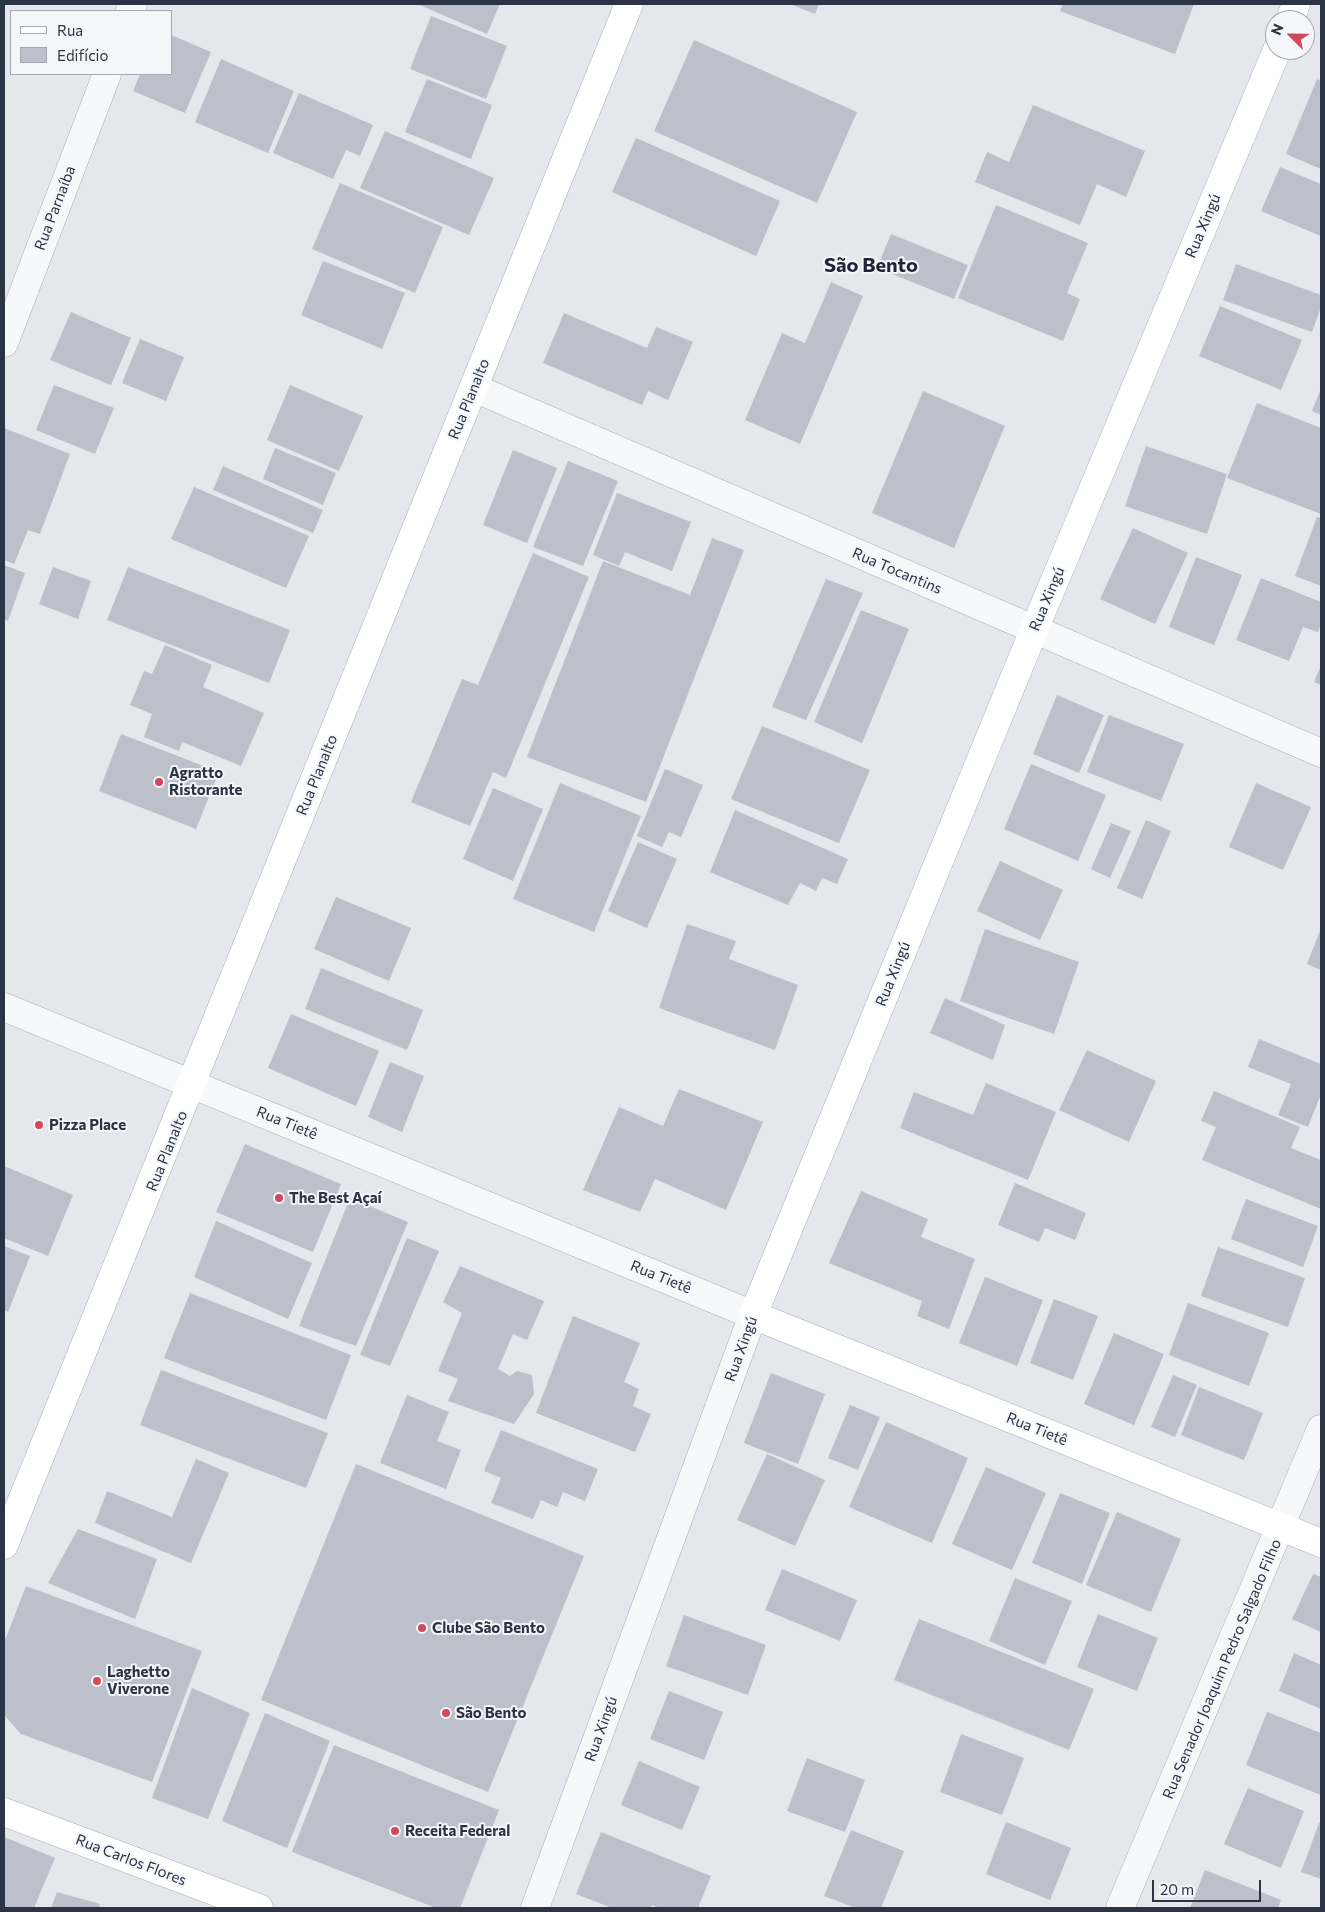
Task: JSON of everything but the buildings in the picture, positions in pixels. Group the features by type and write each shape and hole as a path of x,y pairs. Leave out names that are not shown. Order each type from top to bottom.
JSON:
{"main road":[{"name":"Rua Planalto","path":"4,1545 194,1084 629,4"},
{"name":"Rua Xingú","path":"753,1315 1034,630 1273,60"},
{"name":"Rua Tietê","path":"753,1315 1321,1543"},
{"name":"Rua Carlos Flores","path":"4,1812 258,1908"}],"street":[{"name":"Rua Parnaíba","path":"4,342 106,75"},
{"name":"Rua Tocantins","path":"474,388 1321,753"},
{"name":"Rua Tietê","path":"4,1006 753,1315"},
{"name":"Rua Xingú","path":"535,1908 753,1315"},
{"name":"Rua Senador Joaquim Pedro Salgado Filho","path":"1120,1908 1282,1526 1321,1429"}],"place":[{"name":"Agratto Ristorante","path":"159,782"},
{"name":"Pizza Place","path":"39,1125"},
{"name":"The Best Açaí","path":"279,1198"},
{"name":"Clube São Bento","path":"422,1628"},
{"name":"Laghetto Viverone","path":"97,1681"},
{"name":"São Bento","path":"446,1713"},
{"name":"Receita Federal","path":"395,1831"}],"district":[{"name":"São Bento","path":"871,265"}]}
